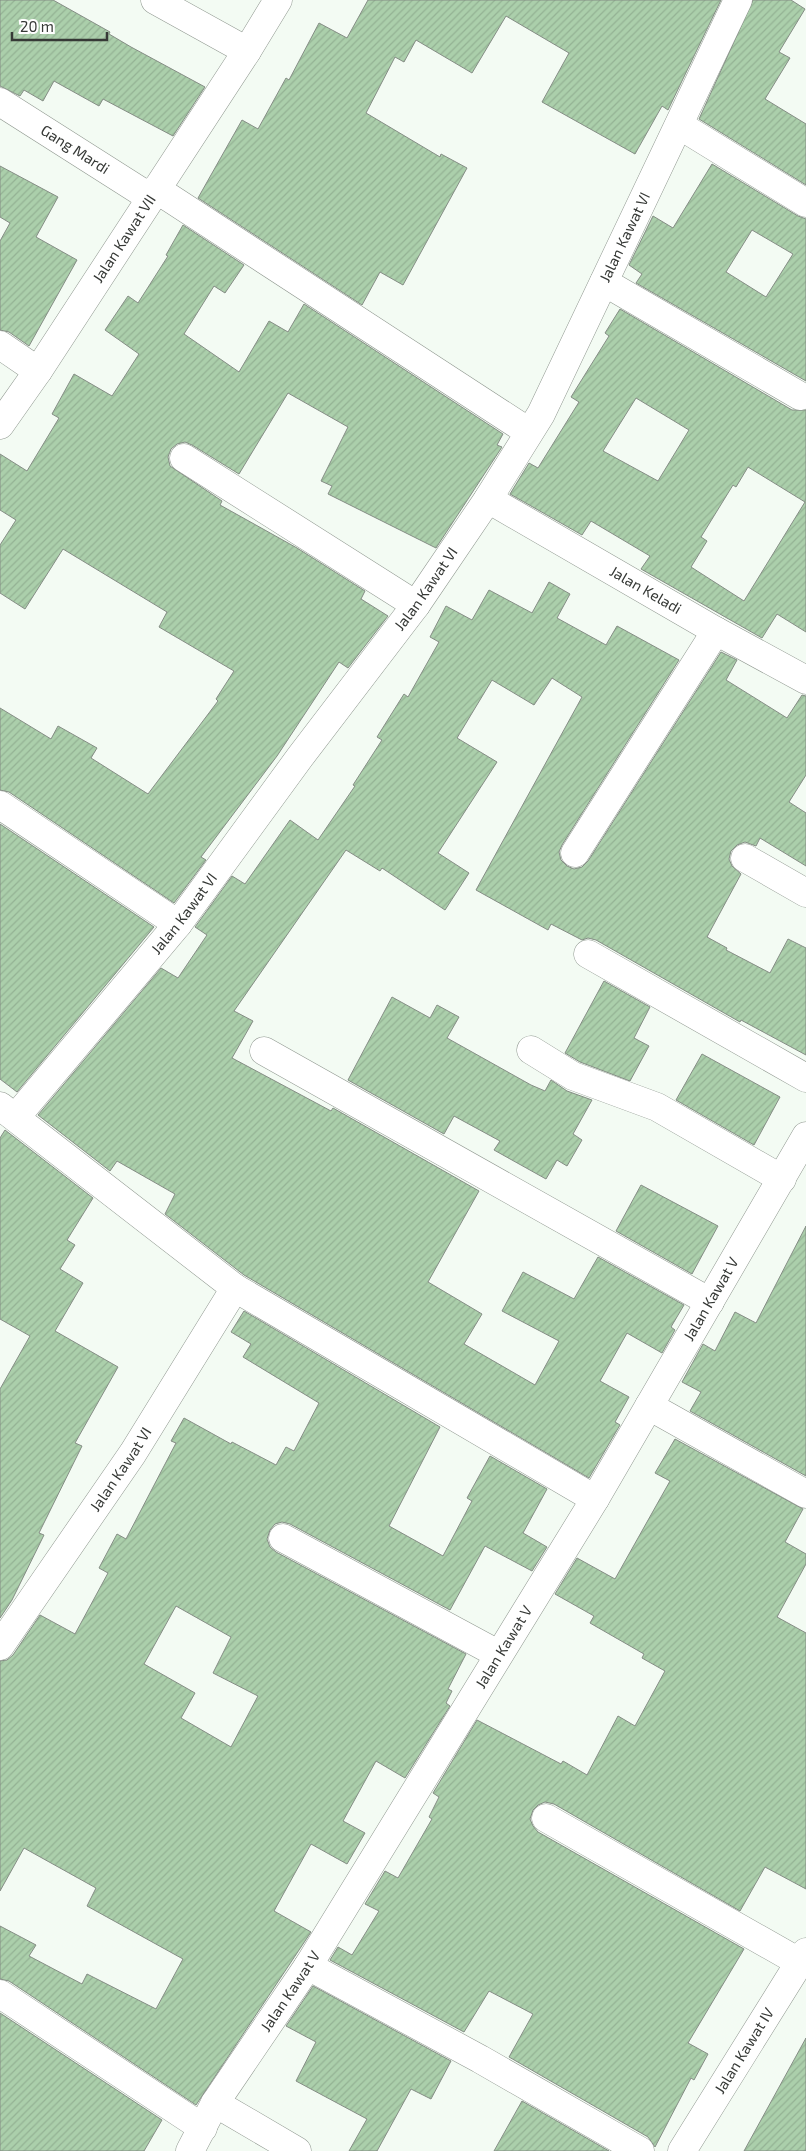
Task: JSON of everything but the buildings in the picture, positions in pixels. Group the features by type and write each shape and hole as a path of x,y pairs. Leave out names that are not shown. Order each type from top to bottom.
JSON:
{"street":[{"path":"155,0 247,51"},
{"name":"Jalan Kawat VI","path":"8,1112 178,924 300,757 416,605 488,499 541,414 738,0"},
{"name":"Jalan Kawat VII","path":"0,425 38,371 247,51 268,3"},
{"name":"Gang Mardi","path":"0,102 154,193 529,432"},
{"path":"679,125 806,203"},
{"path":"604,282 800,396"},
{"path":"0,345 38,371"},
{"path":"184,458 416,605"},
{"name":"Jalan Keladi","path":"488,499 716,631 806,680"},
{"path":"575,853 716,631"},
{"path":"0,805 178,924"},
{"path":"745,858 806,893"},
{"path":"588,954 806,1078"},
{"path":"531,1050 573,1076 657,1107 782,1179"},
{"path":"264,1051 710,1302"},
{"path":"8,1112 235,1288 595,1499"},
{"name":"Jalan Kawat V","path":"190,2151 215,2103 308,1966 595,1499 806,1136"},
{"name":"Jalan Kawat VI","path":"0,1646 133,1454 235,1288"},
{"path":"650,1406 806,1494"},
{"path":"283,1538 498,1654"},
{"path":"546,1818 803,1957"},
{"name":"Jalan Kawat IV","path":"682,2151 803,1957"},
{"path":"308,1966 480,2060 640,2151"},
{"path":"0,1994 203,2128"},
{"path":"215,2103 297,2151"}]}
